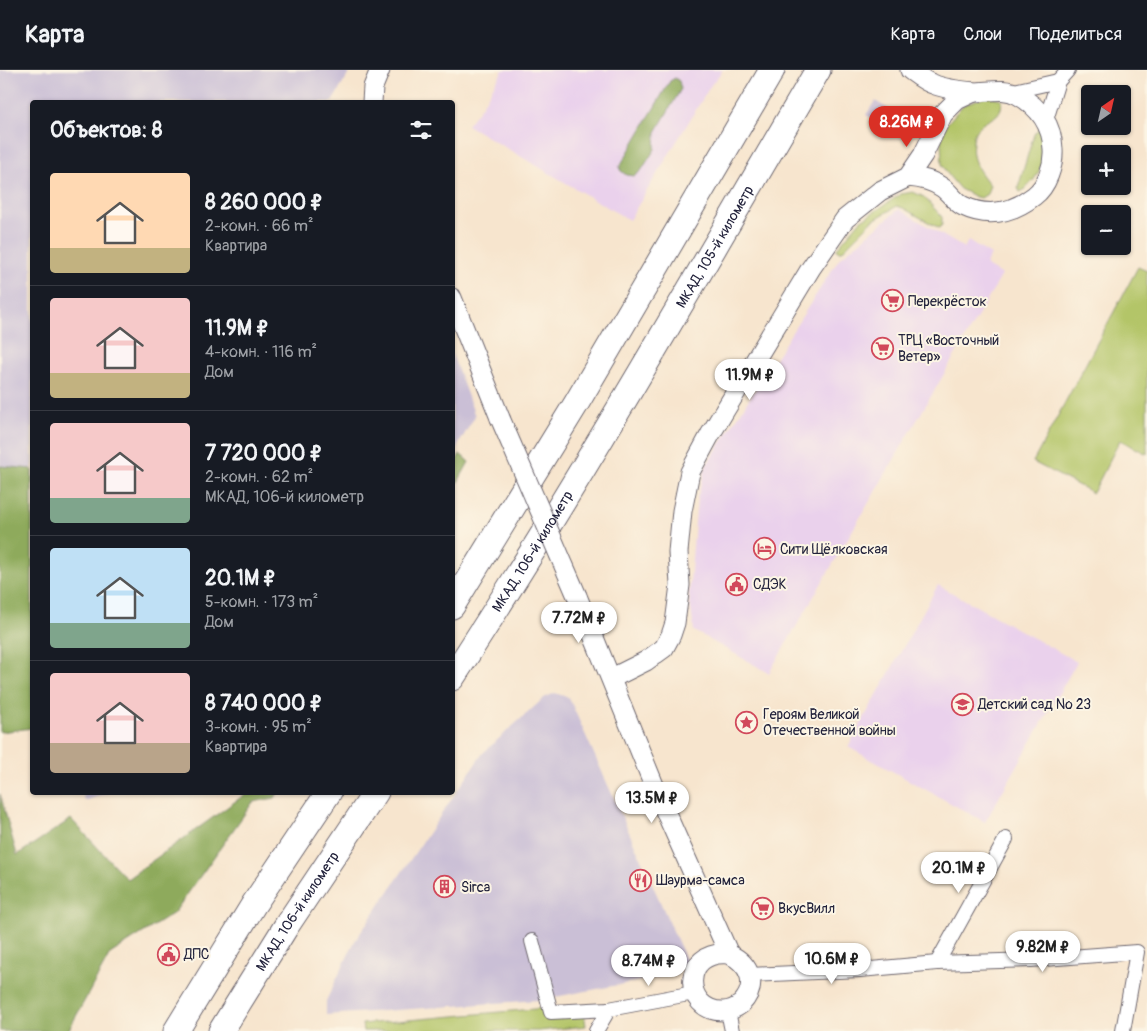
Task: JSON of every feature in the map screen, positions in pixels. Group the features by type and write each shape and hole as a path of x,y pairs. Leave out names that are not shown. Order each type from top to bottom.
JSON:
{"highway":[{"path":"455,601 576,404 772,70"},
{"name":"МКАД, 105-й километр","path":"610,424 818,70"},
{"name":"МКАД, 106-й километр","path":"455,673 495,612 610,424"},
{"path":"176,1031 254,904 327,795"},
{"name":"МКАД, 106-й километр","path":"222,1031 287,925 374,795"}],"street":[{"path":"372,100 373,87 380,70"},
{"path":"910,70 932,84 974,92"},
{"path":"1046,120 1058,81 1068,70"},
{"path":"1010,92 1058,81"},
{"path":"932,84 943,114"},
{"path":"612,678 646,661 664,648 671,635 675,623 680,585 678,552 682,511 690,472 710,435 811,268 846,218 880,191 908,177 923,155 943,114 957,100 974,92 995,89 1016,94 1034,105 1046,120 1053,139 1054,158 1048,177 1037,194 1022,206 1002,212 982,212 962,205 943,188 926,179 908,177"},
{"path":"932,134 930,153 934,172 943,188"},
{"path":"455,306 500,418 612,678 658,795 729,954"},
{"path":"937,963 1006,840"},
{"path":"532,941 551,1012 609,1009 694,992"},
{"path":"750,975 860,970 937,963 1031,960 1137,952 1123,1031"},
{"path":"718,953 729,954 738,958 746,966 750,975 750,987 746,998 738,1006 728,1011 717,1011 708,1008 694,992 694,971 700,962 708,956 718,953"},
{"path":"596,1031 609,1009"},
{"path":"728,1011 732,1031"}],"shaded area":[{"path":"0,70 351,70 333,100 30,100 30,469 0,466"},
{"path":"503,70 723,70 711,85 629,220 467,125 481,107"},
{"path":"875,101 896,113 887,128 866,115"},
{"path":"899,209 964,248 968,241 991,255 985,265 1002,275 769,673 694,631 689,595 697,499 706,466 839,259"},
{"path":"455,362 475,416 455,451"},
{"name":"Детский сад № 23","path":"938,585 1077,662 985,822 848,747"},
{"path":"555,693 569,698 687,962 676,974 539,1000 326,1015 326,1001 355,941 483,753 544,698"},
{"path":"83,795 102,795 85,801"}],"green space":[{"path":"675,78 679,81 681,89 656,132 655,149 641,171 634,176 626,175 620,170 620,166 670,81"},
{"path":"989,95 1002,100 1000,111 978,128 974,137 972,149 974,160 990,185 987,194 981,198 960,189 949,176 942,164 941,142 945,126 963,105"},
{"path":"1039,128 1041,129 1043,144 1042,163 1032,182 1020,192 1018,188 1034,134"},
{"path":"913,192 924,197 942,217 942,225 939,228 897,206 872,221 842,251 838,251 837,248 860,221 901,194"},
{"path":"1138,267 1147,271 1147,454 1120,440 1093,493 1033,462"},
{"path":"460,454 469,462 455,487 455,463"},
{"path":"0,466 30,469 30,728 0,732"},
{"path":"0,794 17,855 71,819 127,879 244,795 277,795 275,798 253,802 174,913 110,954 68,1031 0,1031"},
{"path":"546,1008 584,1013 586,1026 538,1031 363,1031 362,1024"}],"place":[{"name":"Перекрёсток","path":"892,301"},
{"name":"ТРЦ «Восточный Ветер»","path":"882,348"},
{"name":"Сити Щёлковская","path":"764,549"},
{"name":"СДЭК","path":"737,584"},
{"name":"Детский сад № 23","path":"962,704"},
{"name":"Героям Великой Отечественной войны","path":"747,722"},
{"name":"Шаурма-самса","path":"640,880"},
{"name":"Sirca","path":"445,887"},
{"name":"ВкусВилл","path":"762,908"},
{"name":"ДПС","path":"168,954"}]}
